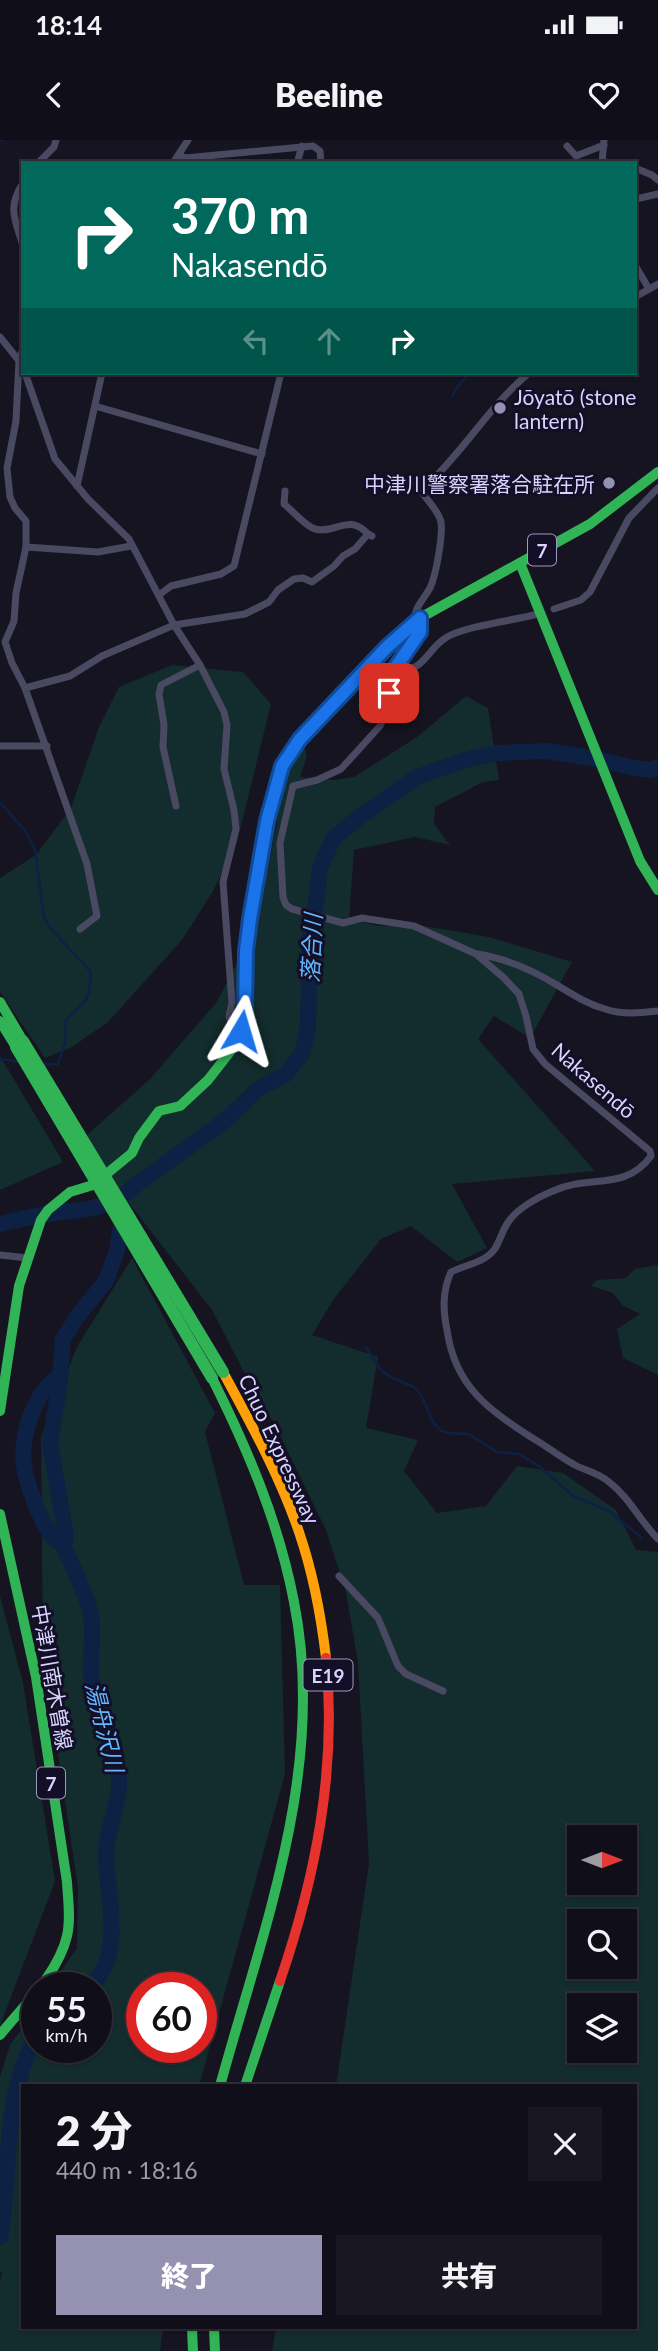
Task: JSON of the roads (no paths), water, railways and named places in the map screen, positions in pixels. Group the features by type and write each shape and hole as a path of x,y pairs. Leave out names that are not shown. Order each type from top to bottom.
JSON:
{"main road":[{"name":"7","path":"0,1411 19,1286 44,1215 70,1192 93,1185 132,1153 139,1138 159,1111 180,1107 208,1080 230,1053 241,1031 245,1012 246,951 267,821 282,766 300,739 387,647 417,620 598,519 658,472"},
{"path":"520,563 624,821 649,878 658,890"},
{"name":"Chuo Expressway","path":"0,1002 20,1044 266,1456 300,1532 317,1596 327,1662 330,1750 321,1830 302,1912 246,2084"},
{"name":"Chuo Expressway","path":"0,1021 20,1044"},
{"name":"Chuo Expressway","path":"217,1375 281,1538 298,1621 303,1697 302,1749 297,1785 270,1908 221,2084"},
{"name":"中津川南木曽線","path":"0,1514 36,1677 69,1906 67,1938 51,1969 0,2035"},
{"path":"192,2329 193,2351"},
{"path":"214,2329 215,2349"}],"street":[{"path":"40,161 56,140"},
{"path":"174,161 188,140"},
{"path":"567,146 576,156 604,142"},
{"path":"602,161 604,142"},
{"path":"297,161 302,146"},
{"path":"179,155 185,158 313,146 320,150 321,161"},
{"path":"637,168 658,180"},
{"path":"21,186 14,198 13,208 21,238"},
{"path":"637,199 658,194"},
{"path":"637,268 649,289"},
{"path":"637,296 658,284"},
{"path":"0,337 21,363 16,421 9,451 8,483 15,508 26,521 26,547 16,593 14,621 5,642 12,663 26,688 87,864 97,916 80,929"},
{"path":"26,375 55,459 77,486 129,539 174,625 200,665 223,712 226,726 224,769 236,829 223,882 232,1003 229,1016 231,1025 241,1031"},
{"path":"77,486 102,375"},
{"path":"159,595 171,586 221,574 234,566 281,375"},
{"path":"527,375 508,392 424,488 423,494 438,515 441,526 434,577 414,615 420,632 394,670 414,669 445,638 534,615"},
{"path":"95,406 262,454"},
{"path":"554,608 581,600 590,592 629,518 658,488"},
{"path":"26,688 70,676 102,656 174,625 216,621 245,614 269,601 278,590 294,579 303,578 312,582 334,566 342,556 355,550 370,535 360,526 349,524 328,529 313,528 284,504 285,491"},
{"path":"26,547 98,552 131,546"},
{"path":"176,806 163,747 164,725 159,694 161,685 200,665"},
{"name":"Nakasendō","path":"394,670 388,681 388,708 380,726 341,769 317,780 293,786 280,843 283,897 286,905 292,908 343,923 362,918 414,926 476,954 519,994 533,1049 545,1065 650,1151 651,1156 643,1167 624,1178 567,1185 519,1211 508,1222 494,1251 484,1259 451,1272 444,1292 443,1306 448,1342 466,1383 488,1408 577,1466 607,1480 658,1539"},
{"path":"0,746 47,746"},
{"path":"476,954 509,962 534,972 584,1001 606,1010 636,1014 658,1011"},
{"path":"0,1255 28,1258"},
{"path":"339,1576 377,1618 398,1666 406,1674 443,1691"}],"waterway":[{"path":"452,396 468,375"},
{"name":"落合川","path":"0,1224 96,1207 116,1200 227,1119 258,1089 286,1074 303,1052 308,1026 310,928 320,868 333,839 417,777 469,759 497,753 547,751 634,768 651,770 658,767"},
{"path":"0,802 26,832 35,850 44,918 91,972 89,994 66,1020 65,1042 58,1064 41,1064"},
{"path":"0,1059 21,1062"},
{"name":"湯舟沢川","path":"101,1972 111,1944 106,1847 117,1802 118,1769 92,1681 91,1616 64,1547 66,1536 50,1444 63,1339 106,1281 117,1250 123,1215"},
{"path":"366,1347 380,1369 390,1377 414,1387 421,1395 433,1422 441,1431 469,1434 497,1452 519,1454 539,1466 573,1496 609,1511 642,1538"},
{"name":"湯舟沢川","path":"59,1376 42,1393 36,1404 27,1429 23,1454 28,1482 38,1512 52,1536 64,1547"},
{"name":"湯舟沢川","path":"0,2237 12,2110 24,2063"}],"place":[{"name":"Jōyatō (stone lantern)","path":"500,408"},
{"name":"中津川警察署落合駐在所","path":"609,483"}]}
